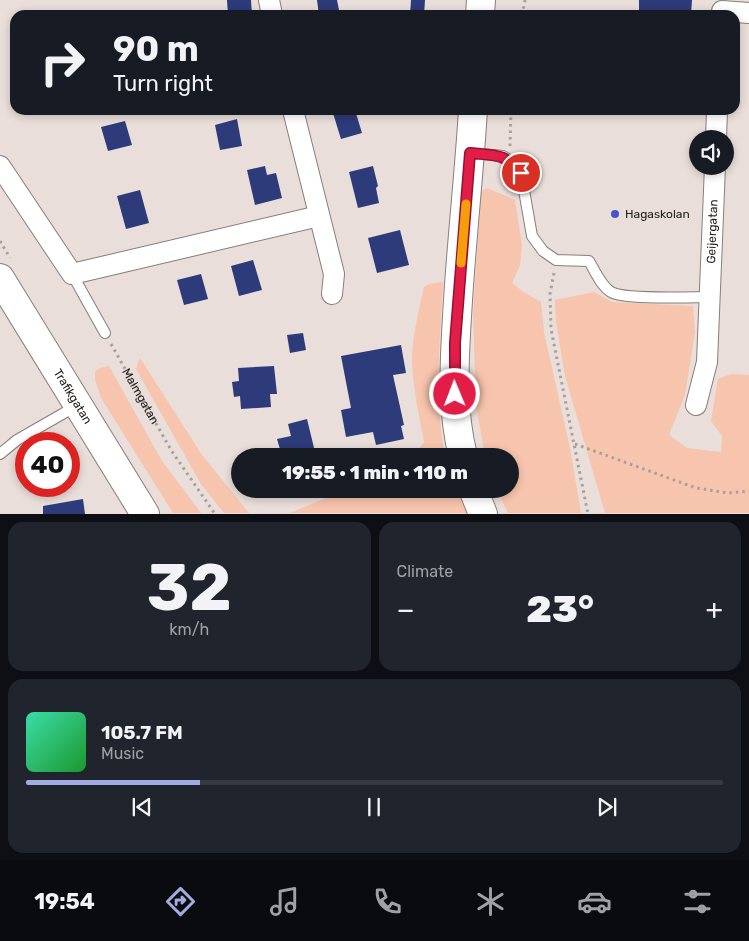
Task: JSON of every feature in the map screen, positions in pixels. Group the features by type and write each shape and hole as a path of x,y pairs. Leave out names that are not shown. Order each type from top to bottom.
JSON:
{"street":[{"path":"294,115 334,274 332,294"},
{"path":"462,448 456,410 454,378 473,115"},
{"path":"716,130 717,115"},
{"path":"0,166 72,274 319,216"},
{"name":"Geijergatan","path":"696,405 707,362 714,175"},
{"name":"Trafikgatan","path":"0,278 145,514"},
{"path":"477,498 483,514"}],"lane":[{"path":"470,153 503,156 511,161 521,173 532,236 543,251 556,260 589,261 600,280 612,293 632,296 709,297"},
{"path":"72,274 105,333"},
{"path":"0,454 17,440 79,405"}],"path":[{"path":"511,115 511,161"},
{"path":"556,260 550,294 552,329 588,514"},
{"name":"Malmgatan","path":"105,333 171,450 215,514"},
{"path":"574,444 696,488 728,493 749,492"}],"shaded area":[{"path":"487,188 515,200 522,246 520,265 512,283 541,302 544,332 570,448 581,513 508,513 500,498 519,498 519,448 484,448 476,406 473,312 481,191"},
{"path":"443,282 439,348 439,391 444,448 420,448 424,442 416,402 412,352 424,287 429,284"},
{"path":"594,292 612,302 693,306 695,332 685,395 669,435 687,448 721,452 722,436 711,421 718,379 731,374 749,375 749,513 605,513 565,376 556,322 555,300"},
{"path":"140,358 202,455 231,491 231,498 237,498 249,513 224,513 201,484 136,369"},
{"path":"109,366 162,461 201,513 173,513 101,398 95,380 95,372 100,368"},
{"path":"326,498 461,498 468,513 290,513"}],"building":[{"path":"227,0 251,0 252,10 228,10"},
{"path":"317,0 337,0 339,10 318,10"},
{"path":"411,0 425,0 424,10 410,10"},
{"path":"639,0 692,0 691,10 639,10"},
{"path":"334,115 357,115 362,133 341,139"},
{"path":"237,119 242,146 220,150 215,125"},
{"path":"125,121 132,145 108,151 101,127"},
{"path":"265,166 267,175 276,173 282,198 255,205 247,170"},
{"path":"373,166 378,186 376,188 379,203 358,208 349,172"},
{"path":"140,190 149,223 126,229 117,196"},
{"path":"400,230 409,265 377,273 368,238"},
{"path":"253,260 262,290 239,296 231,266"},
{"path":"201,274 208,299 184,305 177,280"},
{"path":"303,333 306,350 290,353 287,335"},
{"path":"401,345 406,373 393,375 404,425 401,426 404,439 376,445 373,432 346,437 341,410 351,408 341,356"},
{"path":"274,366 277,394 270,394 271,407 241,409 240,396 234,397 232,382 239,381 238,368"},
{"path":"307,419 314,448 280,448 277,439 291,436 288,424"},
{"path":"83,499 85,514 43,514 43,506"}],"slow traffic":[{"path":"461,263 466,204"}],"place":[{"name":"Hagaskolan","path":"615,214"}],"route":[{"path":"455,394 455,343 470,153 503,156 511,161 521,173"}]}
